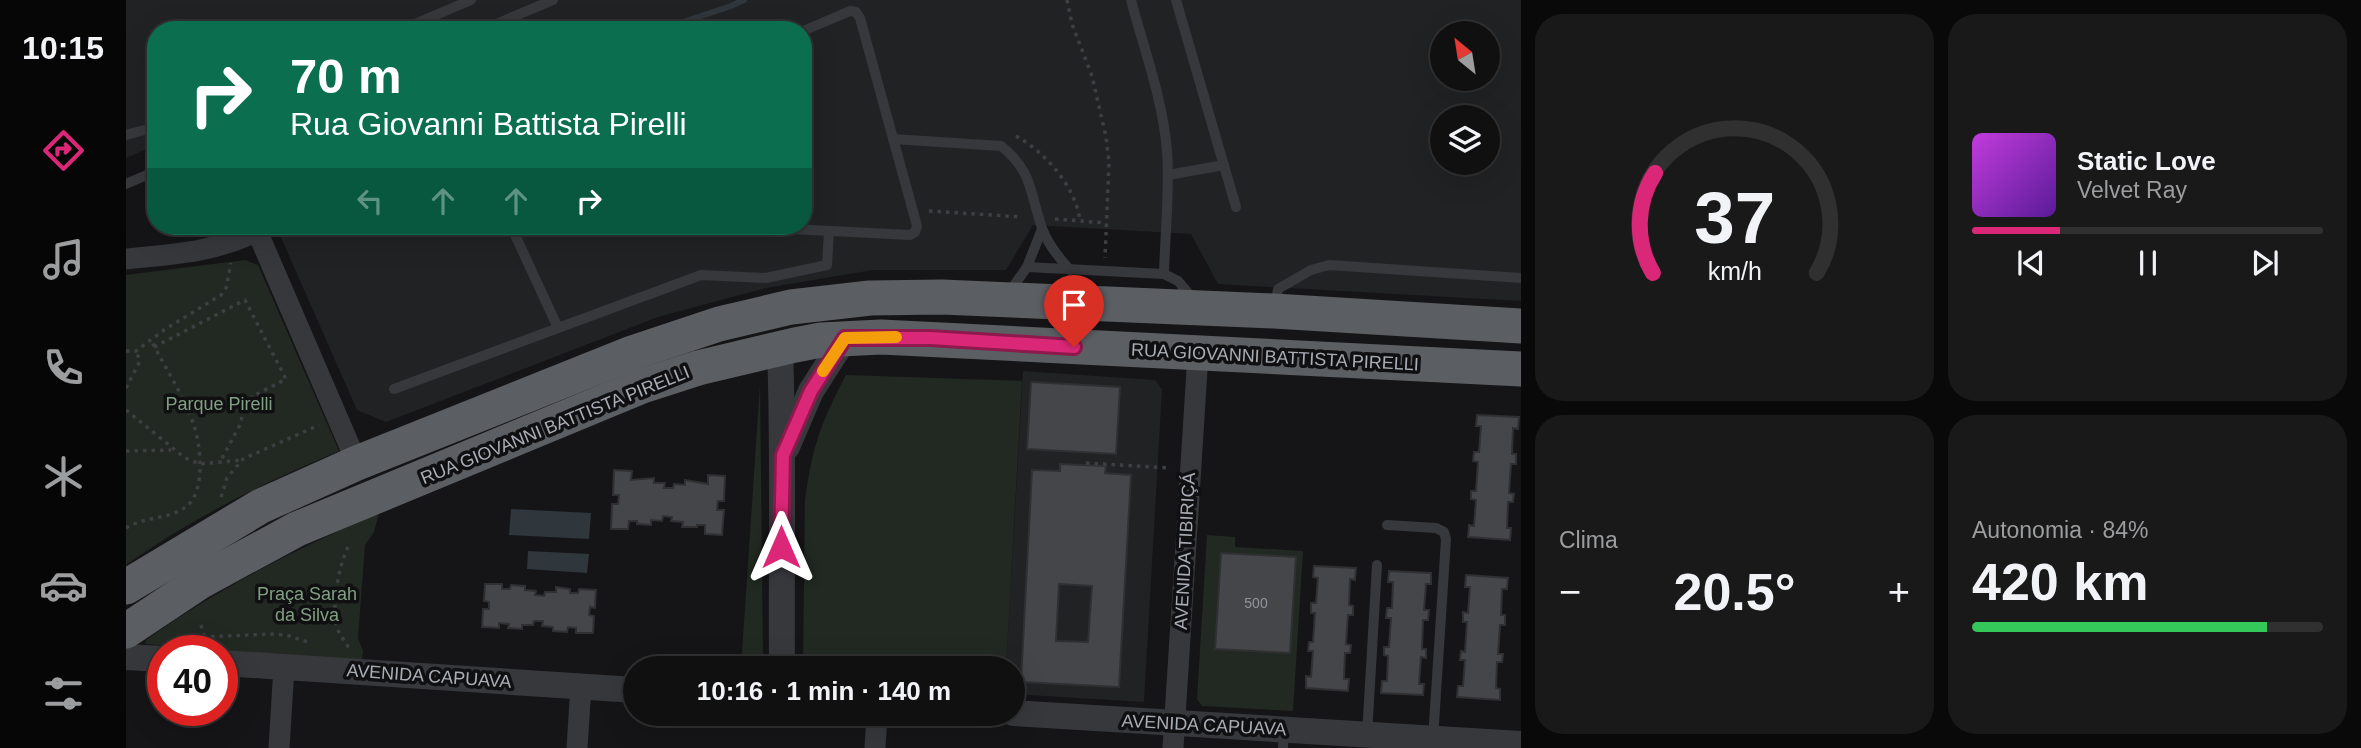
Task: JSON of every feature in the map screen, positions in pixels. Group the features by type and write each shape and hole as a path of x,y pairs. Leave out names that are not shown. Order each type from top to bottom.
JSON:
{"highway":[{"name":"RUA GIOVANNI BATTISTA PIRELLI","path":"126,587 261,506 357,463 632,353 756,315 832,301 870,298 1005,299 1521,326"},
{"path":"756,315 780,348"},
{"name":"RUA GIOVANNI BATTISTA PIRELLI","path":"126,631 201,581 297,530 642,386 698,368 821,340 930,338 1521,369"}],"street":[{"path":"126,259 204,250 233,243 247,235"},
{"path":"262,235 357,463"},
{"path":"783,455 811,391 845,338"},
{"path":"780,348 783,455 782,656"},
{"name":"AVENIDA TIBIRIÇÁ","path":"1174,736 1198,354"},
{"path":"126,657 147,658"},
{"name":"AVENIDA CAPUAVA","path":"238,664 623,689"},
{"path":"279,748 284,667"},
{"path":"578,748 581,686"},
{"name":"AVENIDA CAPUAVA","path":"1025,715 1174,736 1284,739 1367,735 1521,744"},
{"path":"875,748 876,726"}],"lane":[{"path":"422,21 471,0"},
{"path":"503,21 552,0"},
{"path":"1131,0 1163,122 1168,175 1164,274"},
{"path":"1176,0 1236,207"},
{"path":"812,27 850,11 856,12 917,226 915,232 910,235 812,230"},
{"path":"126,135 147,129"},
{"path":"893,139 995,144 1008,152 1030,181 1041,224 1070,270"},
{"path":"1168,175 1224,165"},
{"path":"126,184 147,175"},
{"path":"1005,299 1027,267 1041,224"},
{"path":"394,389 701,275 766,278 828,265 829,231"},
{"path":"515,235 558,328"},
{"path":"1274,311 1278,289 1311,270 1329,265 1521,278"},
{"path":"1027,267 1164,274 1178,281 1200,308"},
{"path":"1387,525 1436,528 1444,532 1446,539 1433,739"},
{"path":"1367,735 1377,565"}],"path":[{"path":"1067,0 1072,24 1092,76 1107,137 1109,163 1105,272"},
{"path":"995,144 1006,133 1036,149 1073,195 1080,221"},
{"path":"913,210 1041,224 1080,221 1107,223"},
{"path":"126,351 136,351 221,295 230,276 233,243"},
{"path":"154,347 245,300 286,379 244,401 241,423 220,461"},
{"path":"126,528 145,519 176,513 190,503 197,490 200,464 194,423 151,340"},
{"path":"126,388 138,366 139,357 136,351"},
{"path":"126,410 173,450 200,464 243,459"},
{"path":"225,526 221,499 223,487 233,468 243,459 337,417"},
{"path":"126,451 173,450"},
{"path":"1086,463 1157,467"},
{"path":"348,547 341,566 335,613 338,630 352,653"},
{"path":"201,625 204,635"}],"shaded area":[{"path":"126,0 1521,0 1521,301 1218,284 1191,234 1033,225 1006,270 873,270 766,288 658,317 386,422 357,410 280,235 812,235 812,21 147,21 147,149 126,158"},
{"path":"1023,371 1155,380 1162,389 1144,702 1025,695 1025,656 1007,656"},
{"path":"511,509 591,513 589,539 509,535"},
{"path":"528,551 589,554 587,573 527,569"}],"green space":[{"name":"Parque Pirelli","path":"245,260 258,265 339,451 230,502 126,565 126,275"},
{"path":"846,375 1022,381 1007,656 803,656 805,500 814,450 830,407"},
{"path":"760,385 763,656 742,656"},
{"name":"Praça Sarah da Silva","path":"379,513 374,532 365,545 358,638 363,651 362,661 238,651 238,635 153,635 230,586"},
{"path":"1207,535 1235,537 1235,547 1303,551 1293,711 1202,706 1197,699"}],"building":[{"path":"1031,382 1120,387 1116,454 1027,449"},
{"path":"1477,415 1519,417 1518,429 1513,428 1512,454 1516,454 1516,464 1511,464 1509,493 1514,494 1513,502 1508,502 1507,528 1511,528 1510,540 1468,537 1469,525 1474,526 1476,500 1471,499 1471,491 1476,491 1478,462 1473,461 1474,452 1479,452 1481,426 1476,426"},
{"path":"1060,464 1106,466 1105,473 1131,475 1119,687 1025,682 1025,656 1022,656 1032,470 1060,471","holes":["1059,584 1092,586 1088,642 1056,641"]},
{"path":"614,470 632,471 631,480 654,478 654,483 665,483 664,488 673,488 674,484 685,485 685,480 708,484 708,475 725,476 724,501 718,501 717,510 724,510 722,535 705,534 705,525 682,527 683,522 671,521 672,517 663,516 662,521 651,520 651,525 629,521 628,529 611,529 612,504 618,504 619,495 613,495"},
{"path":"1221,553 1296,557 1290,653 1215,649"},
{"path":"1314,566 1356,568 1355,580 1350,579 1349,605 1353,606 1353,615 1348,615 1346,644 1351,645 1350,653 1345,653 1344,679 1349,679 1348,691 1306,688 1306,676 1311,677 1313,651 1308,651 1309,642 1313,642 1315,613 1311,613 1311,603 1316,603 1318,578 1313,577"},
{"path":"1389,571 1431,573 1431,584 1426,584 1424,610 1429,610 1428,620 1423,620 1422,649 1426,649 1426,658 1421,657 1419,684 1424,684 1423,695 1381,693 1382,681 1387,681 1388,656 1384,655 1384,647 1389,647 1391,618 1386,618 1387,608 1392,608 1393,582 1388,582"},
{"path":"1466,575 1508,578 1507,589 1502,589 1501,615 1505,615 1505,625 1500,625 1498,654 1503,654 1502,662 1497,662 1496,688 1500,689 1500,700 1457,697 1458,686 1463,686 1465,660 1460,660 1461,651 1465,652 1467,622 1463,622 1463,612 1468,613 1470,587 1465,587"},
{"path":"485,584 502,584 502,589 510,589 511,585 525,586 525,590 536,591 535,595 544,596 545,592 556,592 556,587 570,589 570,593 578,593 579,589 596,590 595,608 590,607 589,615 594,616 593,633 576,633 576,628 568,627 567,632 553,631 553,627 542,626 543,621 522,625 522,629 508,628 509,624 499,623 499,628 482,627 483,609 489,609 489,602 484,601"}],"waterway":[{"path":"686,21 744,0"}],"slow traffic":[{"path":"823,371 845,338 896,337"}],"route":[{"path":"781,547 783,455 811,391 845,338 930,338 1074,347"}]}
